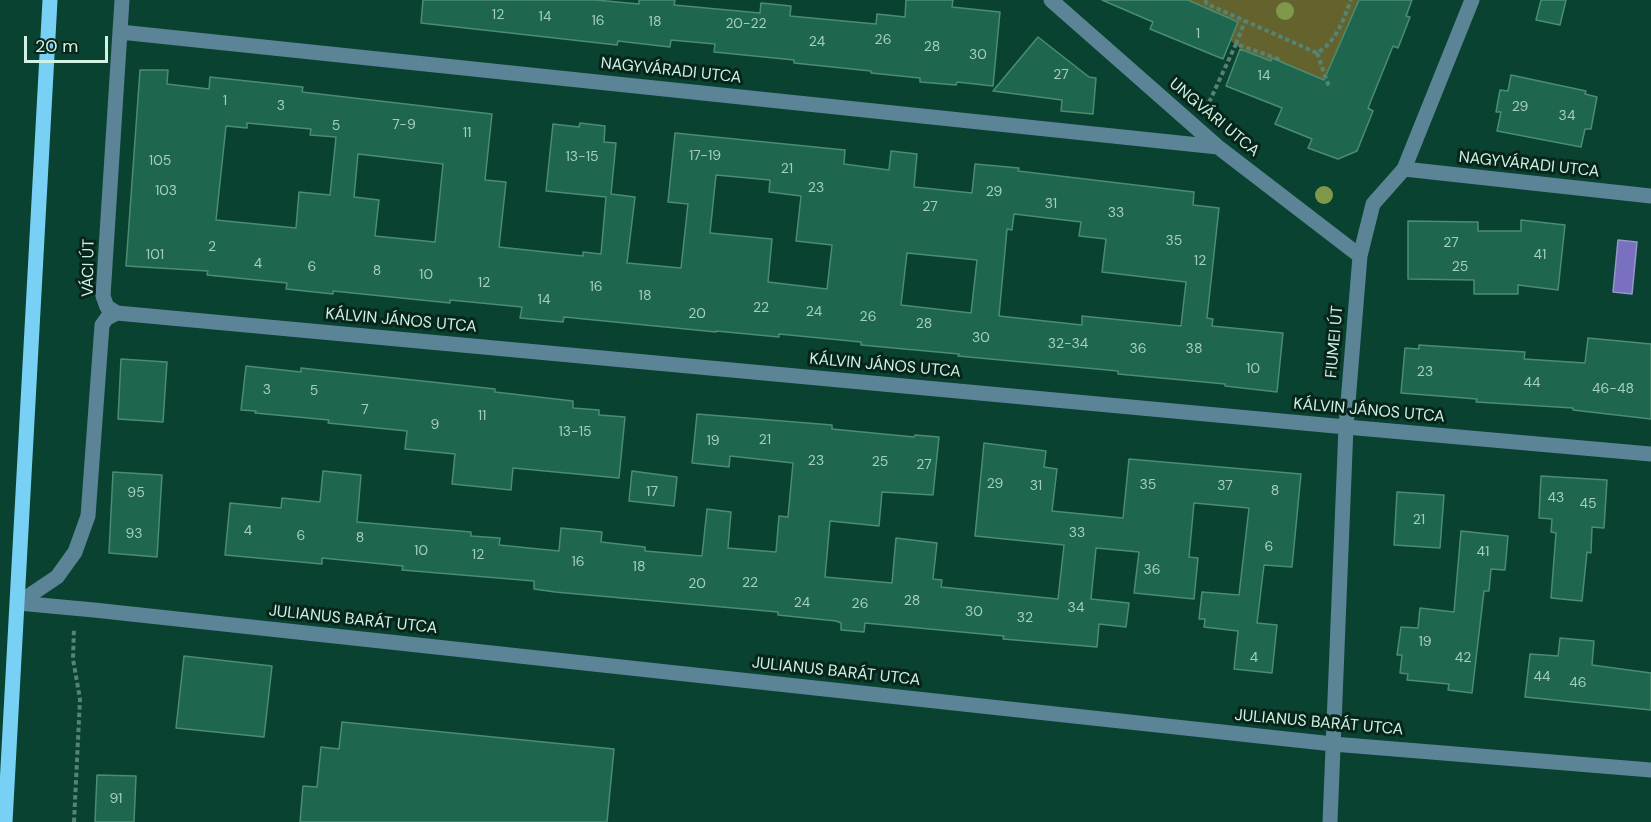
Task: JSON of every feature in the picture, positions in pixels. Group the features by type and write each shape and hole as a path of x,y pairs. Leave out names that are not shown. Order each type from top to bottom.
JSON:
{"main road":[{"path":"5,822 4,771 18,603 50,0"}],"street":[{"name":"VÁCI ÚT","path":"117,313 107,307 103,296 122,0"},
{"name":"UNGVÁRI UTCA","path":"1051,0 1218,147 1360,256"},
{"name":"FIUMEI ÚT","path":"1330,822 1346,427 1360,256 1373,204 1404,169 1472,0"},
{"name":"NAGYVÁRADI UTCA","path":"120,32 1218,147"},
{"name":"NAGYVÁRADI UTCA","path":"1404,169 1651,196"},
{"name":"VÁCI ÚT","path":"18,603 57,577 75,552 88,516 102,326 107,318 117,313"},
{"name":"KÁLVIN JÁNOS UTCA","path":"117,313 1651,454"},
{"name":"JULIANUS BARÁT UTCA","path":"18,603 1333,744 1651,770"}],"path":[{"path":"1205,0 1207,4 1317,53 1329,87"},
{"path":"1317,53 1324,49 1339,30 1351,0"},
{"path":"1197,129 1245,21"},
{"path":"1236,44 1278,59 1278,61"},
{"path":"74,822 80,699 73,659 75,608"}],"shaded area":[{"path":"1188,0 1368,0 1358,2 1346,30 1352,38 1343,36 1331,64 1329,87 1272,59 1269,66 1261,57 1241,49 1230,40 1237,22"},
{"path":"1618,240 1637,242 1632,294 1613,292"}],"building":[{"path":"423,0 596,0 639,4 639,0 675,0 674,5 760,13 761,3 791,6 790,16 876,24 877,14 905,17 906,0 953,0 952,7 1000,12 993,86 957,82 956,85 920,82 920,78 794,63 794,60 714,52 715,44 671,40 670,47 618,41 617,45 421,23"},
{"path":"1102,0 1188,0 1238,22 1223,59 1150,29 1153,22"},
{"path":"1359,0 1412,0 1406,16 1410,17 1398,48 1393,46 1368,108 1373,111 1357,151 1338,159 1308,148 1312,139 1275,124 1282,108 1226,86 1240,49 1271,61 1272,58 1324,80"},
{"path":"1541,0 1566,0 1560,25 1536,20"},
{"path":"1038,37 1089,77 1096,78 1093,114 1061,111 1062,100 993,91"},
{"path":"140,70 168,70 167,84 209,89 210,77 303,87 302,92 492,114 485,180 506,182 499,247 583,256 583,252 601,254 606,197 546,191 553,124 579,127 580,123 605,126 604,142 616,143 611,194 635,197 627,263 681,268 688,204 668,202 675,133 845,150 844,164 889,170 891,151 917,154 914,187 972,193 975,164 1194,192 1193,205 1219,208 1207,318 1213,319 1212,326 1283,333 1277,392 1225,386 1225,384 1118,374 1118,371 861,345 861,342 779,334 779,337 716,332 564,317 563,322 520,318 522,307 450,300 450,303 333,291 333,294 286,289 287,283 207,275 208,271 126,266","holes":["247,123 311,129 310,135 336,137 330,195 299,192 296,228 216,220 226,126 247,128","358,154 443,164 435,242 375,236 379,200 354,197","716,175 770,180 769,192 801,196 796,241 832,245 827,289 768,282 772,239 710,233","1014,214 1081,222 1079,236 1106,239 1102,272 1186,282 1181,326 1082,316 1082,325 999,316 1007,229 1012,230","907,253 977,260 971,313 901,305"]},
{"path":"1511,75 1586,91 1585,94 1597,97 1591,129 1585,129 1581,147 1497,131 1501,112 1496,112 1500,90 1508,91"},
{"path":"1521,220 1565,225 1558,290 1518,285 1518,294 1474,294 1474,280 1408,279 1408,221 1478,222 1478,231 1521,231"},
{"path":"1588,338 1651,344 1651,419 1573,410 1573,408 1476,402 1477,399 1401,393 1405,348 1419,349 1419,345 1525,352 1524,359 1585,363"},
{"path":"121,359 167,362 163,422 118,419"},
{"path":"246,366 301,372 301,368 432,382 573,401 573,408 599,410 599,415 625,417 619,478 513,468 511,490 452,484 455,454 405,449 407,431 328,423 329,420 241,410"},
{"path":"697,414 832,425 832,429 914,437 915,435 939,437 933,495 882,492 879,526 830,521 825,577 892,583 896,538 937,543 933,579 942,580 941,587 1058,599 1064,545 975,536 984,443 1046,451 1044,467 1057,469 1052,511 1123,518 1129,459 1301,474 1292,567 1264,565 1257,623 1277,625 1272,673 1234,669 1238,631 1204,627 1205,619 1199,619 1202,592 1239,595 1249,508 1194,503 1189,557 1198,558 1194,599 1134,593 1139,552 1096,548 1091,599 1129,603 1126,627 1099,624 1097,647 865,623 864,632 841,630 841,623 836,621 778,615 778,612 555,592 534,589 534,581 402,570 403,566 322,558 322,564 225,555 230,503 281,508 282,498 320,502 323,471 361,475 357,522 471,532 471,536 500,538 499,545 559,551 561,528 602,532 601,542 645,547 645,551 702,556 707,509 731,512 728,548 776,552 779,516 788,517 793,463 730,456 729,467 692,463"},
{"path":"632,471 677,477 674,506 629,501"},
{"path":"113,472 162,475 157,557 109,553"},
{"path":"1541,476 1607,480 1604,528 1592,527 1591,553 1587,552 1582,601 1551,598 1556,533 1551,532 1552,519 1539,518"},
{"path":"1397,492 1444,495 1440,548 1394,545"},
{"path":"1461,531 1508,536 1505,570 1491,569 1489,591 1484,591 1472,693 1448,690 1449,684 1407,680 1408,674 1400,673 1402,655 1397,655 1401,627 1418,628 1420,608 1454,612"},
{"path":"1560,638 1594,641 1592,665 1651,673 1651,710 1525,697 1530,654 1558,656"},
{"path":"184,656 272,666 264,737 176,728"},
{"path":"342,722 614,749 607,822 300,822 303,786 317,787 321,747 339,749"},
{"path":"97,775 136,776 134,822 95,822"}]}
